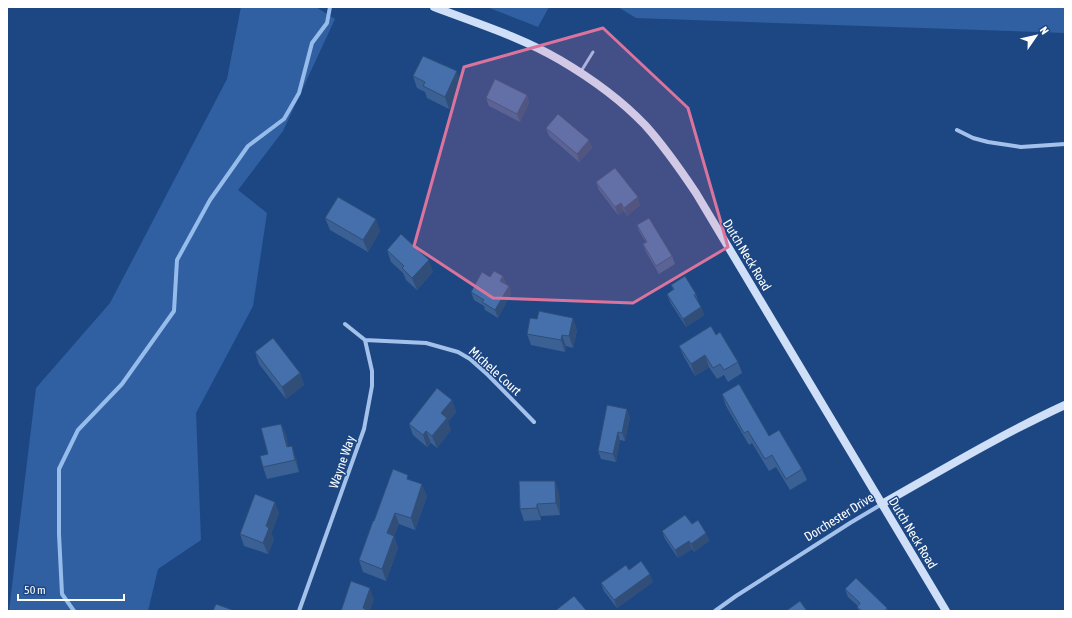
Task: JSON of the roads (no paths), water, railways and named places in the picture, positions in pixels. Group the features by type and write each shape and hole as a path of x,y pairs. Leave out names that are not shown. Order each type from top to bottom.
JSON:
{"street":[{"name":"Dutch Neck Road","path":"434,7 508,35 560,60 622,104 644,125 678,166 696,193 946,611"},
{"path":"957,130 973,138 988,142 1021,147 1065,144"},
{"path":"345,324 365,340"},
{"name":"Michele Court","path":"365,340 426,343 458,352 470,359 488,375 534,422"},
{"name":"Wayne Way","path":"299,611 364,428 372,386 372,371 365,340"},
{"name":"Dorchester Drive","path":"715,611 850,523 882,504 950,464 1065,405"}],"lane":[{"path":"580,73 593,52"}],"waterway":[{"path":"74,611 62,594 59,534 59,469 78,430 122,384 174,311 177,260 210,200 248,146 284,119 299,93 312,43 327,23 330,7"}]}
